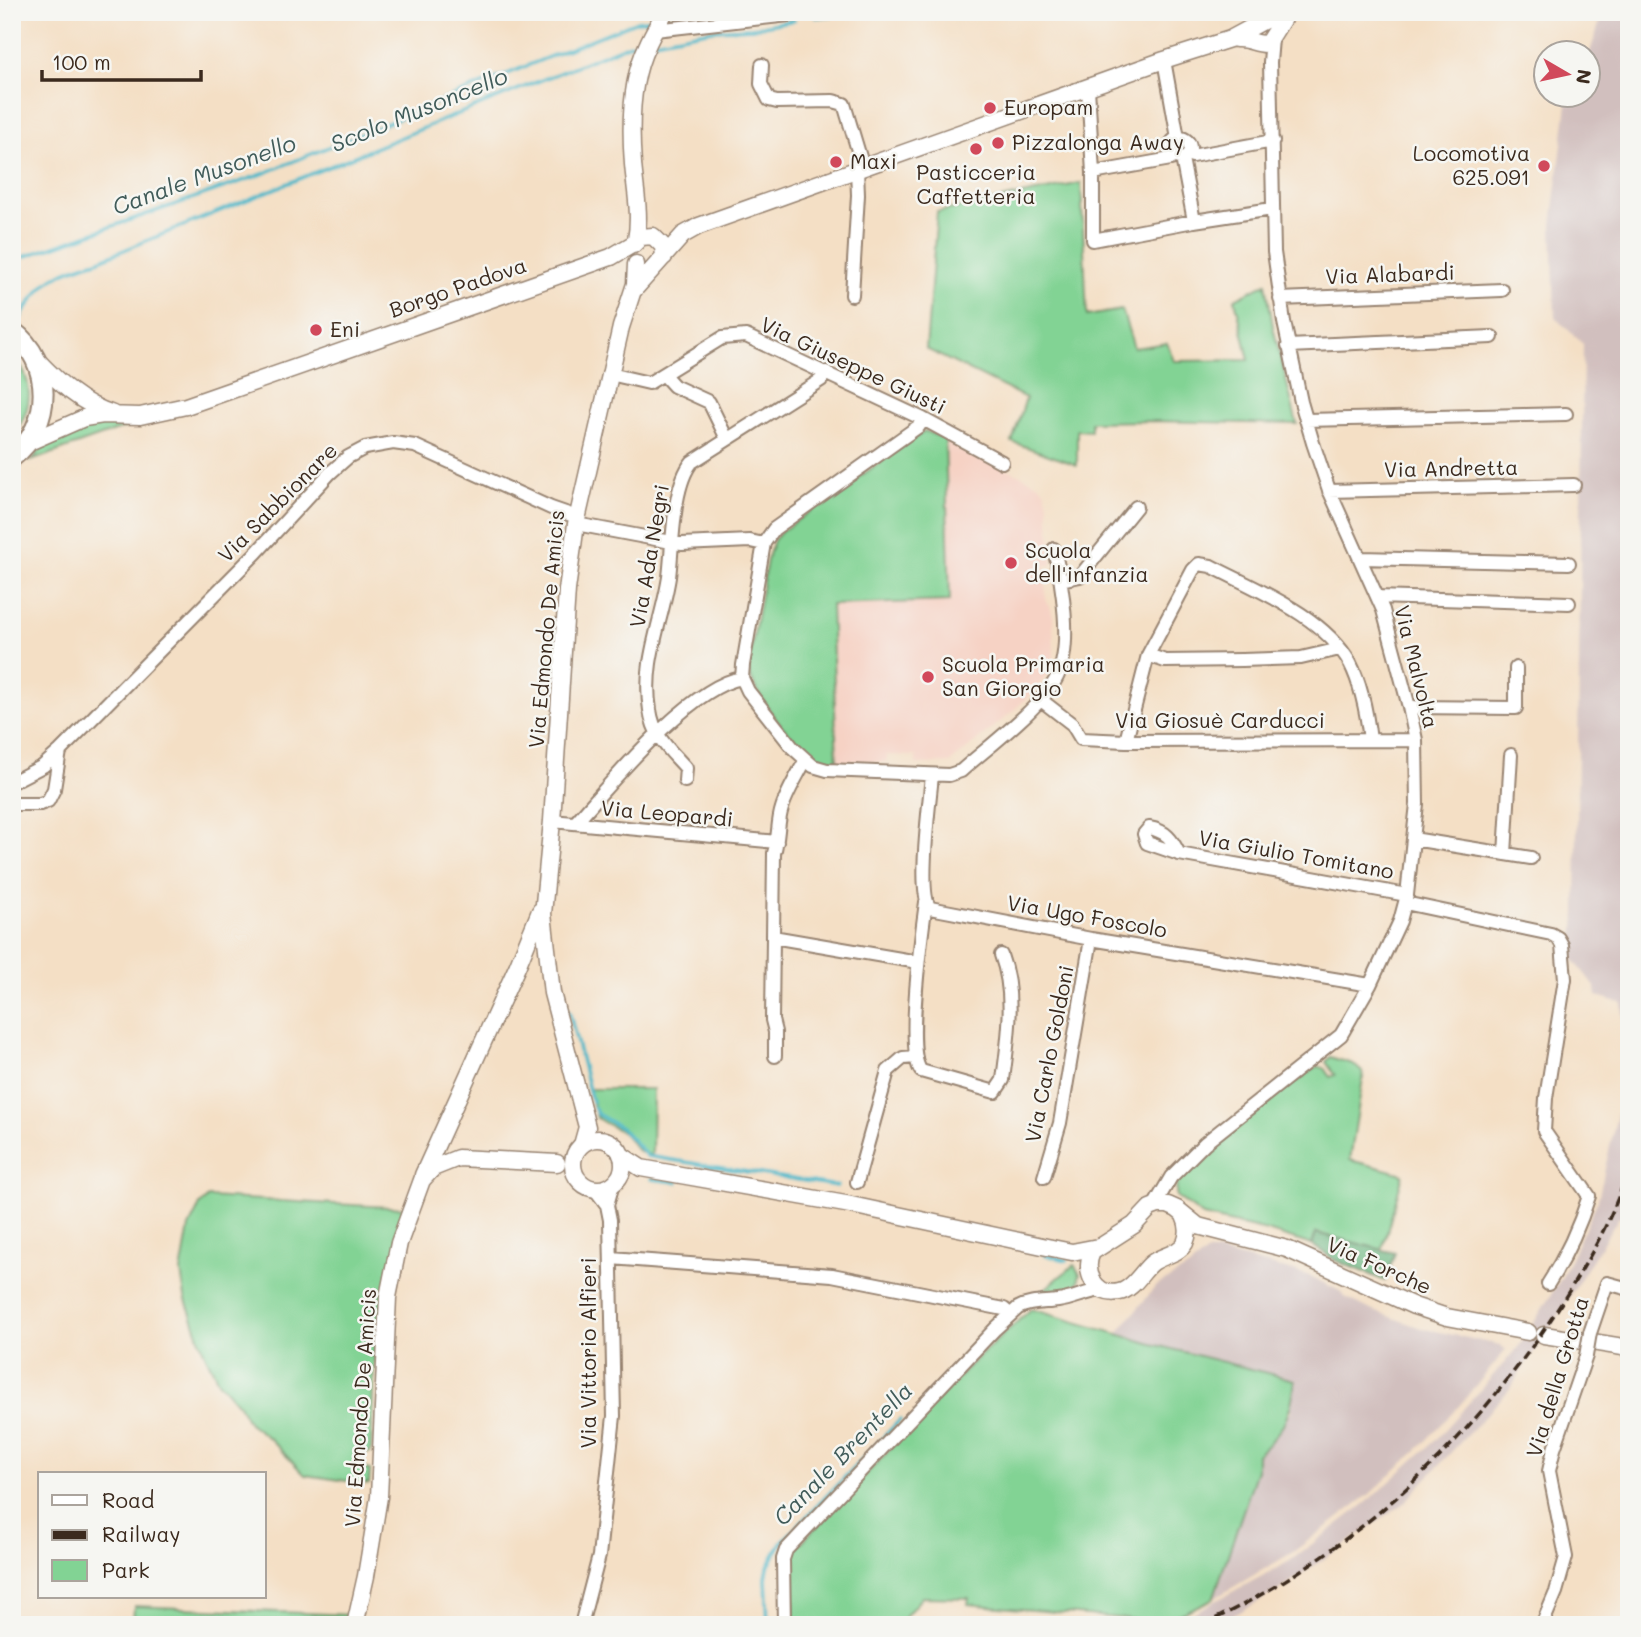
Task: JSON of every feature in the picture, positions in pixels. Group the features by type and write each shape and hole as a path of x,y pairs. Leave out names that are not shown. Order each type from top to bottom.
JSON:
{"main road":[{"path":"12,331 28,346 36,359 41,373 44,402 35,431 19,450"}],"street":[{"path":"636,263 631,254 639,217 631,127 639,74 656,30 816,12"},
{"path":"1263,34 1280,12"},
{"path":"635,242 646,235 669,239 683,235 699,226 1164,60 1230,39 1263,34 1287,12"},
{"name":"Via Malvolta","path":"1154,1206 1175,1172 1205,1143 1335,1042 1353,1017 1396,930 1406,899 1417,804 1416,740 1383,610 1329,491 1306,420 1288,346 1274,251 1270,62 1263,34"},
{"path":"1164,60 1178,138 1189,144 1181,156 1194,220"},
{"path":"762,65 761,84 769,100 836,101 844,104 860,168 852,295"},
{"path":"1088,88 1093,173 1093,240 1194,220 1272,209"},
{"path":"1093,173 1273,141"},
{"path":"639,217 663,246 661,261"},
{"path":"611,257 648,269 661,261 683,235"},
{"name":"Borgo Padova","path":"19,450 78,420 103,415 145,415 180,408 611,257 635,242"},
{"name":"Via Edmondo De Amicis","path":"633,291 661,261"},
{"name":"Via Edmondo De Amicis","path":"547,961 543,927 567,590 577,520 610,374 633,291 636,263"},
{"name":"Via Alabardi","path":"1280,299 1502,290"},
{"name":"Via Giuseppe Giusti","path":"610,374 649,383 722,338 746,336 923,419 1002,462"},
{"path":"1288,346 1492,337"},
{"name":"Borgo Padova","path":"36,359 72,393 93,406 118,415"},
{"name":"Via Ada Negri","path":"656,734 647,690 648,669 668,579 671,542 687,468 727,439 821,380 826,372"},
{"path":"664,375 674,386 709,402 727,439"},
{"path":"1306,420 1566,414"},
{"path":"923,419 919,426 774,529 764,544 742,678 748,691 805,761 821,769 932,775 958,773 1041,700 1057,678 1063,659 1061,580 1054,549"},
{"name":"Via Sabbionare","path":"12,782 43,766 60,751 257,552 330,473 348,457 365,448 393,443 415,446 577,520 682,544 750,541 764,544"},
{"name":"Via Andretta","path":"1329,491 1574,485"},
{"path":"1061,580 1080,576 1136,507"},
{"path":"1361,558 1569,563"},
{"path":"1126,741 1148,655 1193,570 1199,564 1211,566 1312,621 1340,649 1350,664 1361,694 1370,740"},
{"path":"1377,597 1569,603"},
{"path":"1148,655 1165,661 1278,659 1316,656 1340,649"},
{"path":"1409,707 1516,708 1516,668"},
{"path":"575,823 656,734 710,692 742,678"},
{"name":"Via Giosuè Carducci","path":"1041,700 1072,724 1081,739 1416,740"},
{"path":"656,734 686,768 685,781"},
{"path":"12,804 40,804 48,801 54,789 60,751"},
{"path":"1505,854 1511,755"},
{"path":"775,1056 772,1020 777,938 774,853 782,806 805,761"},
{"path":"932,775 926,902 915,1008 916,1057 921,1071 995,1092 999,1088 1003,1080 1010,1013 1007,975 1001,955"},
{"name":"Via Leopardi","path":"552,821 778,842"},
{"path":"1413,839 1531,858"},
{"name":"Via Giulio Tomitano","path":"1180,854 1406,899 1558,937 1562,944 1565,979 1546,1098 1544,1131 1589,1196 1566,1257 1548,1284"},
{"name":"Via Edmondo De Amicis","path":"355,1625 379,1497 388,1297 399,1243 434,1148 517,967 545,893"},
{"name":"Via Ugo Foscolo","path":"926,902 937,910 1091,939 1370,985"},
{"path":"777,938 918,961"},
{"name":"Via Carlo Goldoni","path":"1044,1177 1060,1123 1091,939"},
{"path":"517,967 531,952 540,954 547,961 552,993 587,1127 573,1166 580,1180 594,1188 607,1205"},
{"path":"858,1182 888,1071 903,1058 916,1057"},
{"path":"587,1127 612,1143 621,1155 641,1168 851,1205 1072,1252 1098,1247 1125,1232 1154,1206"},
{"path":"444,1130 445,1146 452,1154 497,1161"},
{"path":"557,1163 589,1140 606,1140"},
{"path":"615,1182 622,1172 621,1155"},
{"path":"417,1191 429,1170 460,1157"},
{"path":"417,1191 426,1180 448,1167 465,1162 557,1163 575,1173"},
{"path":"594,1188 604,1188 641,1168"},
{"name":"Via Vittorio Alfieri","path":"581,1625 599,1556 614,1416 610,1220 607,1205 615,1182"},
{"path":"1168,1182 1168,1192 1188,1228 1185,1241"},
{"name":"Via Forche","path":"1154,1206 1168,1205 1198,1226 1216,1232 1287,1249 1414,1306 1447,1317 1528,1332"},
{"name":"Via Forche","path":"1104,1290 1119,1293 1128,1288 1146,1268 1177,1251 1185,1241 1204,1233 1216,1232"},
{"path":"1079,1294 1086,1282 1090,1256 1098,1247"},
{"path":"1072,1252 1088,1269 1093,1283 1104,1290"},
{"path":"611,1258 832,1275 1004,1309 1010,1314"},
{"name":"Via della Grotta","path":"1542,1625 1556,1592 1566,1557 1549,1471 1607,1283 1629,1289"},
{"path":"784,1625 783,1559 789,1546 1010,1314 1030,1303 1061,1301 1079,1294 1104,1290"},
{"path":"1544,1335 1629,1348"}],"shaded area":[{"path":"1603,12 1629,12 1629,1225 1619,1217 1508,1391 1402,1505 1279,1590 1225,1620 1214,1625 1162,1625 1193,1613 1290,1561 1366,1503 1436,1440 1520,1345 1562,1277 1598,1200 1628,1066 1622,1003 1597,996 1596,988 1573,959 1576,913 1583,344 1555,317 1552,226 1566,108 1602,108 1602,38 1595,38"},
{"path":"945,439 1039,484 1045,491 1052,565 1045,565 1046,603 1053,616 1054,658 1048,673 1034,691 950,763 916,764 916,756 887,755 886,762 837,761 831,605 949,601"},
{"path":"1208,1252 1218,1252 1307,1275 1371,1310 1421,1328 1500,1345 1506,1350 1458,1407 1370,1494 1293,1552 1213,1599 1257,1470 1257,1455 1291,1412 1295,1380 1118,1333 1156,1286 1188,1268"}],"green space":[{"path":"1081,183 1087,316 1122,310 1134,348 1167,343 1174,361 1249,360 1235,299 1266,283 1273,327 1297,424 1091,422 1091,431 1077,430 1077,465 1012,442 1026,398 926,349 937,212"},
{"path":"12,354 25,374 29,395 25,415 12,436"},
{"path":"96,423 129,426 31,461 52,441"},
{"path":"925,431 945,439 950,601 831,605 837,761 824,759 810,752 782,726 760,695 748,668 767,560 774,540 782,531"},
{"path":"1330,1057 1353,1064 1362,1072 1350,1160 1403,1174 1382,1250 1316,1233 1312,1245 1203,1216 1176,1196 1177,1180 1183,1167 1317,1066 1324,1068 1330,1077 1335,1075 1326,1062"},
{"path":"588,1089 653,1089 652,1155 640,1152 626,1135 597,1118"},
{"path":"208,1197 406,1208 380,1318 366,1320 365,1335 374,1335 375,1338 371,1451 361,1453 360,1468 370,1470 369,1484 305,1475 271,1440 249,1423 239,1405 218,1381 205,1354 185,1297 181,1272 189,1227 200,1205"},
{"path":"1316,1233 1395,1253 1385,1281 1337,1261 1312,1245"},
{"path":"1074,1265 1080,1274 1073,1288 1076,1292 1035,1297"},
{"path":"1031,1309 1152,1344 1295,1380 1285,1422 1257,1455 1257,1470 1213,1599 1162,1622 968,1604 969,1598 922,1597 898,1625 794,1625 793,1554 796,1548 969,1366"},
{"path":"134,1606 350,1615 348,1625 133,1625"}],"waterway":[{"name":"Canale Musonello","path":"666,18 722,12"},
{"name":"Scolo Musoncello","path":"816,17 866,12"},
{"name":"Canale Musonello","path":"12,261 260,175 637,21 655,19"},
{"name":"Scolo Musoncello","path":"654,41 712,30 752,28 794,20"},
{"name":"Scolo Musoncello","path":"19,320 42,288 69,270 97,261 630,44 642,43"},
{"path":"569,1011 592,1102"},
{"path":"594,1107 597,1114 621,1128 647,1156 837,1186"},
{"path":"652,1179 677,1182"},
{"path":"1045,1255 1067,1260"},
{"name":"Canale Brentella","path":"768,1625 766,1578 768,1567 781,1543 900,1420"}],"railway":[{"path":"1202,1625 1257,1597 1360,1528 1407,1488 1451,1445 1492,1399 1530,1350 1564,1299 1601,1234 1617,1201 1629,1166"},
{"path":"1625,1625 1629,1584"}],"place":[{"name":"Europam","path":"990,108"},
{"name":"Pizzalonga Away","path":"998,143"},
{"name":"Pasticceria Caffetteria","path":"976,149"},
{"name":"Maxi","path":"836,162"},
{"name":"Locomotiva 625.091","path":"1544,166"},
{"name":"Eni","path":"316,330"},
{"name":"Scuola dell'infanzia","path":"1011,563"},
{"name":"Scuola Primaria San Giorgio","path":"928,677"}]}
